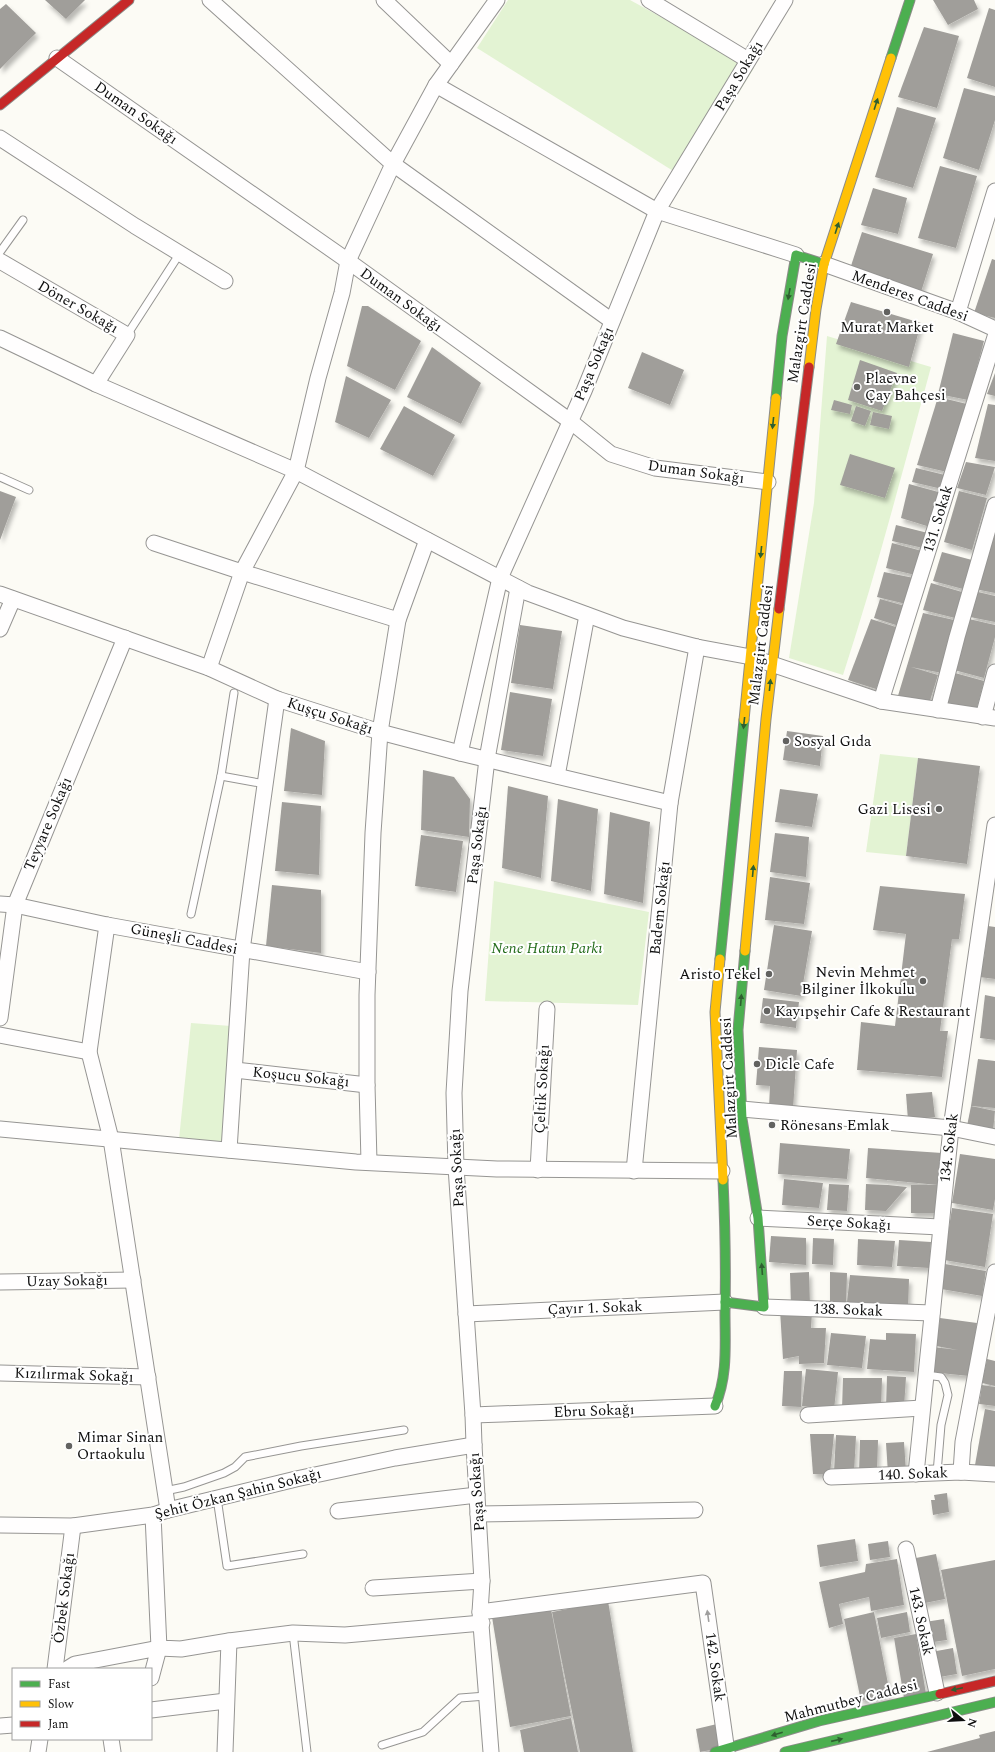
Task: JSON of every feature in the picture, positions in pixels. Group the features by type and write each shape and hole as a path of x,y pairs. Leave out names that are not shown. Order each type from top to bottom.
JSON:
{"main road":[{"path":"0,105 129,0"},
{"name":"Malazgirt Caddesi","path":"764,1308 758,1218 742,1109 738,1030 772,663 816,309 824,264 910,0"},
{"path":"796,255 824,264"},
{"name":"Malazgirt Caddesi","path":"715,1406 721,1392 725,1370 726,1238 718,1103 715,1012 782,336 796,255"},
{"path":"725,1302 764,1308"},
{"name":"Mahmutbey Caddesi","path":"785,1752 823,1748 865,1736 995,1680"},
{"name":"Mahmutbey Caddesi","path":"723,1751 819,1721 939,1704 995,1702"}],"street":[{"path":"210,0 393,164 612,322"},
{"path":"384,0 451,64"},
{"path":"210,668 242,572 296,471 318,378 342,293 348,261 393,164 436,85 497,0"},
{"path":"649,0 748,60"},
{"name":"Paşa Sokağı","path":"460,753 500,578 584,391 657,211 785,0"},
{"name":"Duman Sokağı","path":"57,58 348,261 570,421 611,454 655,468 768,482"},
{"path":"436,85 657,211 796,255"},
{"path":"0,138 225,281"},
{"path":"958,312 995,191"},
{"name":"Döner Sokağı","path":"0,262 127,335 96,384"},
{"name":"Menderes Caddesi","path":"824,264 958,312 995,329"},
{"name":"131. Sokak","path":"881,701 995,337"},
{"path":"0,338 96,384 296,471 528,593 623,628 697,647 751,657 881,701 989,717 995,672"},
{"path":"938,710 957,637 995,505"},
{"path":"369,1162 366,1085 368,972 373,833 380,732 398,620 427,540"},
{"path":"154,543 398,620"},
{"name":"Paşa Sokağı","path":"491,1752 481,1617 482,1581 473,1416 456,1167 454,1093 460,991 487,759 518,588"},
{"path":"0,629 7,597"},
{"name":"Kuşçu Sokağı","path":"7,597 210,668 277,698 380,732 460,753 670,803"},
{"path":"557,776 587,615"},
{"name":"Teyyare Sokağı","path":"0,1018 7,904 125,638"},
{"name":"Badem Sokağı","path":"634,1171 670,803 697,647"},
{"path":"229,1150 242,950 277,698"},
{"name":"134. Sokak","path":"916,1474 951,1128 995,825"},
{"name":"Güneşli Caddesi","path":"7,904 242,950 368,972"},
{"path":"107,924 89,1052 111,1139 168,1510"},
{"name":"Çeltik Sokağı","path":"538,1170 547,1009"},
{"path":"0,1035 89,1052"},
{"name":"Koşucu Sokağı","path":"235,1070 366,1085"},
{"path":"742,1109 951,1128 995,1137"},
{"path":"0,1129 369,1162 538,1170 722,1171"},
{"name":"Serçe Sokağı","path":"758,1218 940,1227"},
{"path":"961,1472 963,1442 995,1272"},
{"name":"Uzay Sokağı","path":"0,1282 133,1280"},
{"name":"Çayır 1. Sokak","path":"466,1314 725,1302"},
{"name":"138. Sokak","path":"764,1308 932,1313"},
{"name":"Kızılırmak Sokağı","path":"0,1373 148,1377"},
{"name":"Ebru Sokağı","path":"473,1416 715,1406"},
{"path":"808,1415 922,1408"},
{"name":"Şehit Özkan Şahin Sokağı","path":"0,1525 73,1526 153,1515 217,1498 395,1458 474,1445"},
{"name":"140. Sokak","path":"831,1477 961,1472 995,1474"},
{"path":"338,1511 477,1495"},
{"path":"478,1514 695,1510"},
{"path":"152,1674 159,1648 153,1515"},
{"name":"Özbek Sokağı","path":"55,1668 73,1526"},
{"name":"143. Sokak","path":"906,1549 939,1704"},
{"path":"373,1588 482,1581"},
{"name":"142. Sokak","path":"481,1617 703,1583 723,1751"},
{"path":"69,1668 75,1664 159,1648 180,1649 293,1633 345,1634 481,1617"},
{"path":"225,1752 229,1641"},
{"path":"152,1710 226,1701"},
{"path":"0,1726 12,1725"},
{"path":"38,1752 40,1740"},
{"path":"111,1740 113,1752"}],"lane":[{"path":"0,252 23,220"},
{"path":"127,335 180,253"},
{"path":"0,477 29,490"},
{"path":"191,914 221,776 234,693"},
{"path":"221,776 265,784"},
{"path":"926,1375 941,1377 945,1383 948,1395 941,1425 937,1473"},
{"path":"165,1491 184,1487 224,1473 235,1467 245,1457 301,1446 404,1430"},
{"path":"217,1498 227,1566 303,1554"},
{"path":"293,1633 307,1752"},
{"path":"382,1745 423,1732 460,1698 486,1696"}],"green space":[{"path":"508,0 630,0 754,68 686,179 477,48"},
{"path":"827,336 931,367 878,560 843,675 789,658 814,503"},
{"path":"880,754 918,758 906,856 866,852"},
{"name":"Nene Hatun Parkı","path":"494,881 649,912 638,1005 485,1001"},
{"path":"191,1023 231,1026 224,1140 218,1143 179,1139"}],"building":[{"path":"45,0 85,0 66,19"},
{"path":"933,0 974,0 978,9 948,25"},
{"path":"6,4 36,33 0,69 0,9"},
{"path":"989,8 995,10 995,87 967,78"},
{"path":"924,27 959,36 937,108 898,97"},
{"path":"964,88 995,96 995,120 979,170 943,158"},
{"path":"897,107 936,118 913,188 875,177"},
{"path":"940,166 977,176 956,248 918,238"},
{"path":"873,188 907,198 898,234 861,225"},
{"path":"862,232 933,254 921,292 850,269"},
{"path":"992,259 995,260 995,318 974,313"},
{"path":"851,302 921,323 909,367 836,344"},
{"path":"362,306 368,306 421,341 395,390 347,366"},
{"path":"953,333 984,341 968,400 938,394"},
{"path":"432,347 481,383 461,424 407,397"},
{"path":"642,352 684,370 670,405 628,388"},
{"path":"860,360 897,373 882,411 848,400"},
{"path":"995,373 995,396 987,394"},
{"path":"346,376 391,400 369,438 335,422"},
{"path":"938,397 967,404 947,472 917,465"},
{"path":"834,400 852,405 850,414 831,410"},
{"path":"988,404 995,405 995,461 975,458"},
{"path":"404,406 455,435 433,476 380,449"},
{"path":"856,406 871,411 865,426 851,421"},
{"path":"873,412 892,416 889,429 870,425"},
{"path":"850,454 895,468 885,498 840,485"},
{"path":"966,462 995,467 986,495 957,488"},
{"path":"916,468 945,475 942,489 912,482"},
{"path":"909,484 942,493 930,527 901,518"},
{"path":"0,491 16,497 0,540"},
{"path":"959,491 987,498 972,550 944,542"},
{"path":"896,525 928,533 923,548 892,541"},
{"path":"992,534 995,535 995,593 975,589"},
{"path":"892,543 922,551 915,575 886,568"},
{"path":"942,552 972,560 963,589 933,581"},
{"path":"884,572 914,578 906,604 877,597"},
{"path":"931,583 962,592 955,618 923,610"},
{"path":"978,592 995,596 995,622 970,617"},
{"path":"880,599 905,606 899,626 874,618"},
{"path":"923,613 954,620 942,673 911,667 938,675 928,707 897,699"},
{"path":"871,619 899,628 876,689 848,680"},
{"path":"969,619 995,625 995,637 984,678 954,670"},
{"path":"520,625 562,631 553,689 511,683"},
{"path":"955,673 984,681 975,715 947,707"},
{"path":"510,692 552,699 543,756 501,750"},
{"path":"291,728 325,741 322,795 284,791"},
{"path":"787,731 823,736 820,766 783,760"},
{"path":"918,758 980,766 967,864 906,856"},
{"path":"423,770 454,777 470,799 469,837 421,830"},
{"path":"508,786 548,796 541,878 502,868"},
{"path":"780,789 818,794 812,827 775,822"},
{"path":"558,799 598,809 591,891 551,881"},
{"path":"282,802 321,806 319,875 275,871"},
{"path":"610,812 650,822 643,903 604,894"},
{"path":"775,833 809,837 806,877 770,872"},
{"path":"421,835 463,841 456,892 415,886"},
{"path":"770,877 810,883 804,924 765,920"},
{"path":"272,885 321,890 321,953 266,946"},
{"name":"Nevin Mehmet Bilginer İlkokulu","path":"880,886 965,894 959,939 952,939 940,1031 948,1031 942,1077 857,1070 861,1022 895,1026 906,934 873,930"},
{"path":"774,925 812,931 801,996 764,990"},
{"path":"988,926 995,927 995,979 979,977 981,958 984,958"},
{"path":"985,995 995,997 995,1040 980,1038"},
{"path":"763,998 799,1002 796,1028 760,1023"},
{"path":"759,1047 797,1050 793,1109 769,1108 770,1086 756,1085"},
{"path":"978,1059 995,1061 995,1108 971,1106"},
{"path":"932,1092 935,1117 908,1120 906,1094"},
{"path":"971,1106 995,1111 993,1131 967,1126"},
{"path":"780,1143 850,1149 847,1179 778,1174"},
{"path":"868,1148 942,1153 938,1185 866,1178"},
{"path":"960,1154 995,1159 995,1199 993,1210 952,1203"},
{"path":"784,1179 823,1183 819,1208 782,1205"},
{"path":"829,1184 849,1185 847,1211 827,1210"},
{"path":"866,1184 907,1187 886,1211 865,1210"},
{"path":"911,1185 938,1185 938,1213 911,1213"},
{"path":"952,1208 993,1214 985,1267 944,1260"},
{"path":"771,1236 806,1238 806,1265 769,1262"},
{"path":"813,1238 834,1239 833,1265 812,1264"},
{"path":"858,1239 895,1241 892,1267 857,1265"},
{"path":"899,1240 931,1242 929,1268 897,1266"},
{"path":"945,1264 986,1271 982,1296 941,1289"},
{"path":"809,1272 810,1306 791,1306 790,1273"},
{"path":"830,1272 847,1273 846,1307 830,1307"},
{"path":"850,1275 909,1279 908,1311 847,1302"},
{"path":"780,1310 812,1312 811,1328 826,1328 824,1363 799,1364 799,1356 783,1359"},
{"path":"940,1318 977,1323 969,1376 930,1372 933,1347 958,1350 936,1346"},
{"path":"831,1333 866,1336 862,1368 827,1365"},
{"path":"886,1333 916,1334 914,1372 867,1369 870,1339 886,1340"},
{"path":"987,1359 995,1361 995,1386 982,1383"},
{"path":"806,1369 838,1372 834,1410 802,1406"},
{"path":"784,1371 802,1371 801,1407 782,1406"},
{"path":"887,1376 906,1377 904,1408 886,1407"},
{"path":"843,1378 882,1378 881,1410 842,1409"},
{"path":"982,1385 995,1387 995,1406 979,1404"},
{"path":"985,1409 995,1411 995,1468 975,1465"},
{"path":"810,1434 834,1434 830,1474 813,1474"},
{"path":"836,1435 856,1436 854,1473 834,1472"},
{"path":"860,1440 878,1440 877,1473 859,1473"},
{"path":"904,1442 906,1472 888,1473 886,1443"},
{"path":"947,1493 949,1512 933,1515 931,1500 935,1500 934,1495"},
{"path":"855,1539 858,1561 820,1567 817,1545"},
{"path":"888,1541 890,1557 870,1560 868,1544"},
{"path":"936,1554 945,1599 920,1604 911,1559"},
{"path":"897,1559 904,1605 871,1611 869,1597 839,1604 843,1624 829,1628 819,1582 865,1572 866,1564"},
{"path":"995,1560 995,1669 962,1676 941,1570"},
{"path":"608,1601 633,1752 580,1752 552,1612"},
{"path":"551,1609 571,1716 510,1727 492,1617"},
{"path":"874,1612 890,1694 861,1701 844,1619"},
{"path":"907,1612 910,1632 881,1638 877,1618"},
{"path":"944,1619 947,1640 927,1643 925,1622"},
{"path":"916,1634 926,1694 904,1698 894,1638"},
{"path":"953,1648 957,1674 934,1678 931,1652"},
{"path":"571,1718 578,1752 524,1752 520,1730"},
{"path":"717,1724 721,1748 700,1752 696,1729"},
{"path":"995,1731 995,1752 927,1752 980,1738 979,1735"}],"traffic: fast":[{"path":"891,58 910,0"},
{"path":"776,398 782,336 796,255 824,264"},
{"path":"720,959 744,720"},
{"path":"725,1302 764,1307 758,1218 742,1119 738,1030 745,951"},
{"path":"715,1406 722,1383 725,1360 725,1230 723,1180"},
{"path":"715,1752 819,1721 940,1694"},
{"path":"785,1752 995,1702"}],"traffic: slow":[{"path":"809,367 816,309 824,264 891,58"},
{"path":"744,720 776,398"},
{"path":"745,951 766,719 779,609"},
{"path":"720,959 715,1012 723,1180"}],"traffic: jam":[{"path":"0,105 129,0"},
{"path":"779,609 809,367"},
{"path":"940,1694 995,1681"}],"place":[{"name":"Murat Market","path":"887,312"},
{"name":"Plaevne Çay Bahçesi","path":"857,387"},
{"name":"Sosyal Gıda","path":"786,741"},
{"name":"Gazi Lisesi","path":"939,809"},
{"name":"Aristo Tekel","path":"769,974"},
{"name":"Nevin Mehmet Bilginer İlkokulu","path":"923,981"},
{"name":"Kayıpşehir Cafe & Restaurant","path":"767,1011"},
{"name":"Dicle Cafe","path":"757,1064"},
{"name":"Rönesans Emlak","path":"772,1125"},
{"name":"Mimar Sinan Ortaokulu","path":"69,1446"}]}
